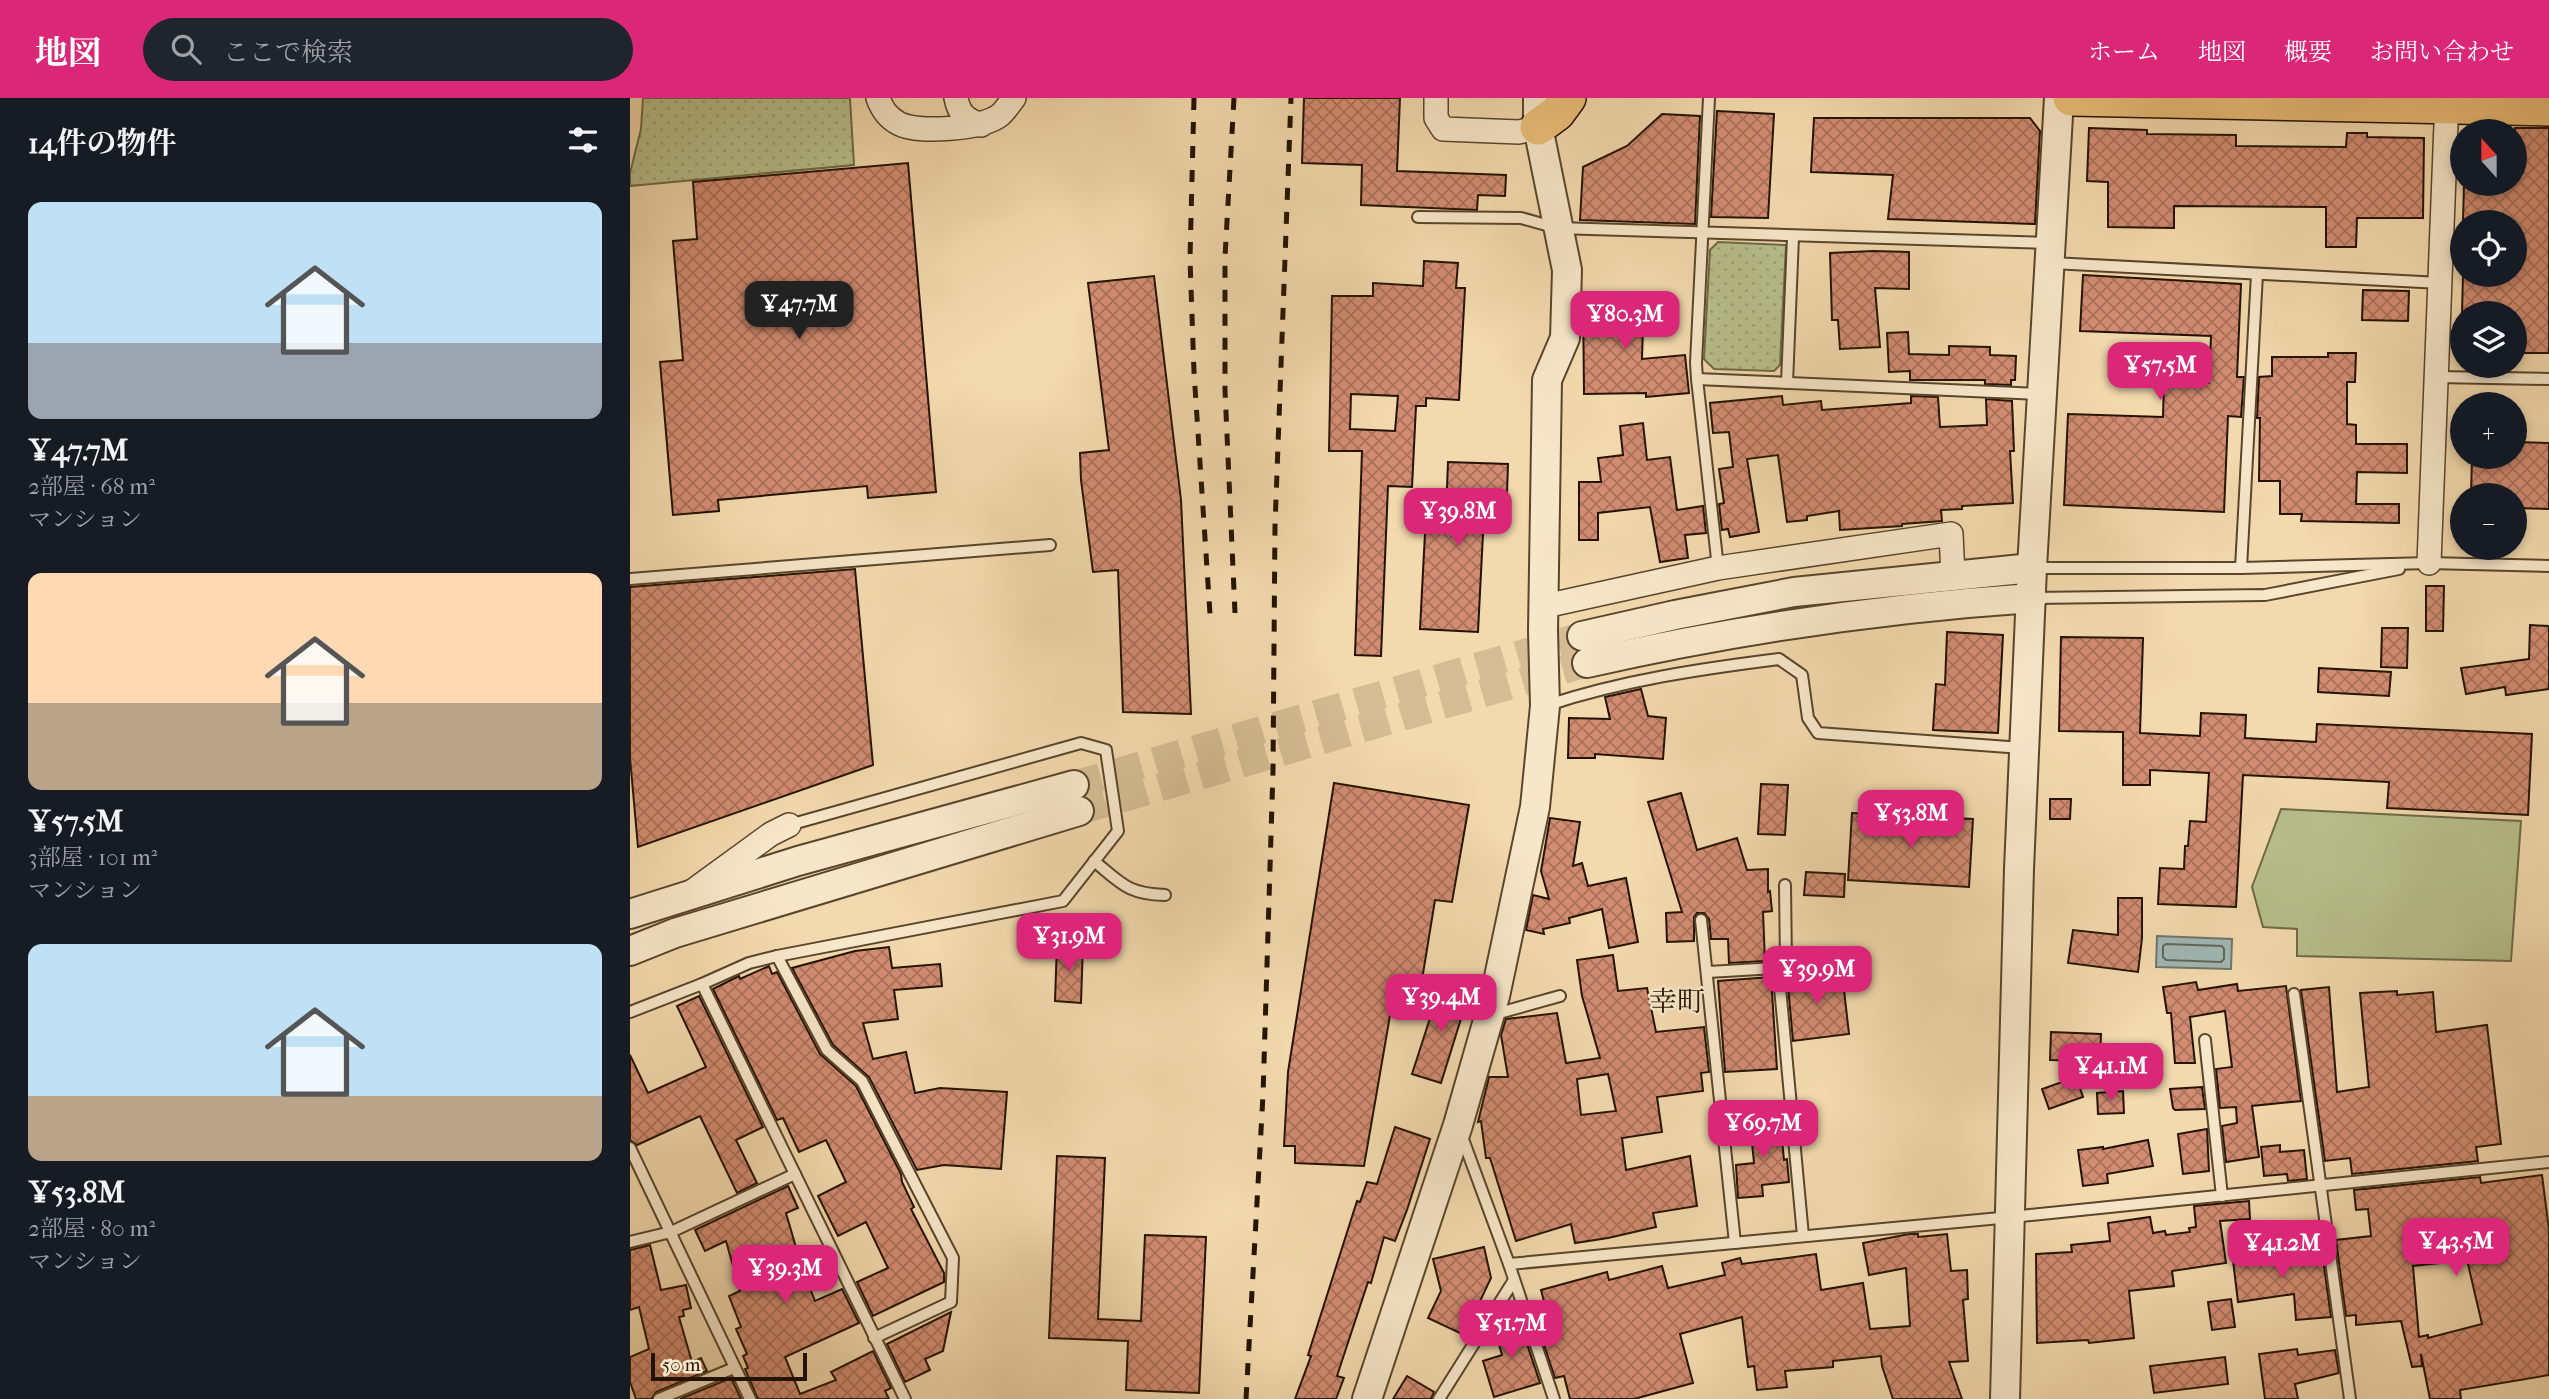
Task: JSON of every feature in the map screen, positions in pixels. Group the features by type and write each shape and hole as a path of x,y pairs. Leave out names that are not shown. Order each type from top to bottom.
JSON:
{"main road":[{"path":"2071,98 2447,102 2549,108"}],"street":[{"path":"877,98 886,116 900,125 914,129 981,125 999,116 1014,98"},
{"path":"956,98 960,112 967,120 981,125"},
{"path":"1436,98 1436,118 1443,130 1519,132 1551,107"},
{"path":"2005,1399 2032,568 2059,98"},
{"path":"2429,563 2447,102"},
{"path":"1367,1399 1458,1125 1489,1016 1535,807 1545,706 1543,631 1547,380 1565,338 1567,270 1557,228 1551,107"},
{"path":"1545,606 1718,568 1951,534 1953,576"},
{"path":"2032,568 1794,592 1675,615 1584,650 1684,641 1749,630 2032,598"},
{"path":"630,914 798,861 1076,798 675,933 630,951"},
{"path":"789,825 782,838 783,849 787,856 798,861"},
{"path":"685,896 771,834 789,825"}],"lane":[{"path":"1709,98 1696,363 1718,568"},
{"path":"1418,217 1521,218 1557,228 1793,237 2050,253 2257,274 2441,283"},
{"path":"1787,383 1793,237"},
{"path":"2241,568 2257,274"},
{"path":"2437,377 2549,379"},
{"path":"1698,379 2044,394"},
{"path":"630,579 1050,545"},
{"path":"2032,598 2265,595 2429,563"},
{"path":"2032,568 2241,568 2429,563 2549,566"},
{"path":"1545,706 1591,691 1684,671 1779,659 1802,675 1808,718 1818,733 2025,749"},
{"path":"630,1012 749,963 1063,901 1118,831 1106,750 1081,743 789,825"},
{"path":"1094,861 1126,888 1136,892 1165,895"},
{"path":"1785,885 1782,966 1803,1236"},
{"path":"1701,920 1735,1243"},
{"path":"777,957 827,1050 862,1081 953,1258 951,1302 874,1338"},
{"path":"1707,972 1846,964"},
{"path":"702,984 905,1399"},
{"path":"2294,994 2350,1399"},
{"path":"1489,1016 1560,996"},
{"path":"2205,1040 2222,1196"},
{"path":"1458,1125 1509,1264 1554,1399"},
{"path":"630,1148 750,1399"},
{"path":"1509,1264 2011,1217 2549,1162"},
{"path":"630,1242 671,1232 794,1174"},
{"path":"1439,1399 1514,1280"},
{"path":"659,1399 734,1368"}],"green space":[{"path":"643,98 850,98 854,165 630,186 630,173 641,129"},
{"path":"1718,242 1786,245 1780,365 1774,371 1714,369 1704,359 1710,250"},
{"path":"2281,809 2521,821 2511,961 2297,956 2297,929 2263,927 2252,887"}],"water":[{"path":"2157,936 2232,939 2231,969 2156,967"}],"building":[{"path":"1304,98 1400,98 1397,171 1506,175 1505,196 1478,195 1477,210 1361,205 1362,165 1302,163"},
{"path":"1717,111 1774,114 1768,218 1711,217"},
{"path":"1662,114 1700,116 1695,224 1580,220 1583,167 1627,146"},
{"path":"1814,118 2030,118 2040,131 2035,224 1888,219 1893,175 1811,172"},
{"path":"2089,128 2147,130 2147,134 2236,135 2236,146 2346,147 2347,133 2367,133 2367,137 2424,138 2423,218 2357,218 2356,247 2326,247 2326,207 2174,206 2174,228 2108,227 2108,182 2087,181"},
{"path":"2527,128 2549,128 2549,353 2527,353 2527,301 2462,301 2463,287 2527,287 2527,210 2463,210 2464,196 2527,196"},
{"path":"908,163 936,492 868,498 867,486 718,500 719,511 673,515 660,362 683,360 673,241 697,239 693,182"},
{"path":"1909,252 1909,289 1875,288 1880,347 1840,349 1838,320 1832,320 1830,253"},
{"path":"1424,261 1458,263 1456,288 1465,288 1459,400 1426,398 1426,406 1416,406 1412,487 1388,486 1381,656 1355,655 1362,451 1329,451 1332,296 1373,296 1373,283 1423,286","holes":["1351,394 1398,396 1395,431 1350,429"]},
{"path":"2083,275 2241,284 2237,377 2244,377 2241,417 2228,416 2224,512 2064,505 2068,414 2163,417 2164,380 2209,383 2211,336 2080,331"},
{"path":"1154,276 1181,500 1191,714 1123,712 1118,570 1093,572 1081,480 1080,453 1109,450 1088,283"},
{"path":"2363,290 2409,291 2408,321 2362,320"},
{"path":"1583,294 1644,294 1642,359 1685,355 1689,393 1646,397 1646,393 1584,394"},
{"path":"1908,332 1909,354 1949,355 1949,346 1990,347 1990,355 2016,356 2015,380 2011,380 2011,385 1985,384 1985,380 1910,380 1910,371 1889,372 1887,333"},
{"path":"2328,353 2356,353 2355,382 2347,382 2347,424 2356,425 2356,444 2407,444 2407,473 2357,472 2356,504 2399,504 2399,523 2301,521 2302,514 2280,514 2280,481 2259,481 2259,377 2272,376 2272,357 2328,357"},
{"path":"1782,396 1783,405 1821,401 1822,410 1911,403 1911,396 1938,397 1940,427 1987,425 1986,399 2012,401 2014,451 2010,451 2013,503 1941,510 1942,521 1902,526 1840,530 1839,511 1807,516 1807,520 1787,522 1778,455 1747,459 1759,532 1730,537 1728,529 1722,530 1719,504 1724,503 1719,469 1733,467 1729,432 1713,433 1710,403"},
{"path":"1643,423 1647,460 1670,457 1677,510 1703,506 1706,533 1685,535 1688,558 1660,562 1650,507 1598,513 1598,540 1579,540 1579,482 1601,482 1598,458 1623,455 1620,426"},
{"path":"2527,442 2549,443 2549,509 2527,508 2527,483 2471,483 2472,469 2527,469"},
{"path":"1448,462 1508,464 1507,494 1485,494 1478,632 1420,629 1426,514 1446,515"},
{"path":"855,569 873,765 638,847 630,758 630,587"},
{"path":"2426,586 2444,586 2443,631 2426,631"},
{"path":"2530,625 2549,626 2549,689 2506,695 2505,687 2466,694 2461,668 2529,659"},
{"path":"2382,628 2408,628 2407,668 2381,667"},
{"path":"1947,632 2003,635 1998,733 1933,730 1936,684 1945,685"},
{"path":"2061,637 2143,638 2140,733 2200,736 2201,713 2246,715 2245,738 2316,742 2317,724 2532,734 2528,815 2387,808 2389,782 2243,775 2236,907 2158,904 2160,868 2184,869 2190,821 2206,822 2209,773 2150,770 2150,785 2123,785 2123,732 2059,731"},
{"path":"2319,668 2391,672 2389,696 2318,692"},
{"path":"1641,689 1648,716 1666,718 1663,759 1595,754 1595,758 1568,758 1569,718 1610,719 1605,697"},
{"path":"1334,783 1469,805 1452,902 1435,900 1421,986 1396,981 1364,1166 1295,1163 1295,1146 1284,1146 1288,1072"},
{"path":"1761,784 1788,785 1785,835 1758,834"},
{"path":"1681,793 1697,850 1737,838 1747,870 1768,869 1768,892 1770,891 1772,911 1763,912 1765,961 1729,963 1728,939 1711,939 1709,919 1704,913 1697,913 1694,917 1694,941 1667,942 1666,913 1682,912 1648,802"},
{"path":"2050,799 2071,799 2070,819 2050,819"},
{"path":"1852,813 1973,819 1969,887 1848,880"},
{"path":"1550,818 1580,822 1573,866 1582,863 1588,886 1626,878 1638,942 1609,948 1602,909 1569,918 1570,923 1543,929 1544,934 1526,930 1533,895 1549,899 1541,871"},
{"path":"1806,872 1845,874 1844,897 1804,895"},
{"path":"2118,898 2142,898 2142,938 2138,972 2068,963 2073,930 2118,935"},
{"path":"1057,943 1083,944 1081,1003 1055,1001"},
{"path":"889,947 892,968 940,964 942,986 894,990 898,1019 863,1023 873,1059 906,1052 915,1093 940,1088 1007,1092 1001,1169 944,1165 917,1170 869,1077 833,1045 792,968 855,951"},
{"path":"1613,955 1618,991 1647,988 1656,1032 1704,1027 1709,1072 1701,1073 1703,1091 1657,1097 1662,1132 1622,1138 1626,1170 1690,1156 1697,1206 1653,1213 1656,1227 1608,1238 1575,1243 1571,1224 1516,1241 1490,1158 1486,1158 1481,1121 1478,1122 1489,1077 1508,1077 1501,1035 1506,1019 1557,1013 1566,1063 1600,1058 1582,996 1577,960","holes":["1608,1074 1616,1111 1581,1115 1577,1079"]},
{"path":"769,966 772,974 777,972 820,1054 856,1086 901,1174 914,1207 911,1209 944,1273 944,1282 873,1316 857,1282 888,1268 866,1222 838,1236 818,1196 846,1182 826,1140 799,1152 783,1118 777,1120 713,989 739,976 740,979"},
{"path":"1842,972 1849,1034 1793,1041 1787,975"},
{"path":"1771,977 1777,1069 1725,1072 1718,981"},
{"path":"2196,982 2198,990 2237,984 2238,991 2286,986 2301,1101 2252,1106 2259,1157 2226,1162 2222,1126 2237,1123 2236,1107 2220,1108 2216,1069 2232,1067 2225,1011 2190,1017 2195,1063 2175,1063 2171,1013 2167,1013 2163,987"},
{"path":"1441,984 1469,993 1441,1083 1412,1074"},
{"path":"2329,987 2337,1092 2369,1087 2360,993 2397,991 2397,995 2433,992 2436,1032 2487,1025 2501,1144 2476,1147 2478,1161 2352,1174 2350,1158 2325,1161 2301,990"},
{"path":"699,996 763,1127 736,1140 757,1183 737,1193 700,1116 637,1145 630,1140 630,1055 648,1093 706,1067 677,1006"},
{"path":"2051,1032 2101,1034 2100,1061 2050,1060"},
{"path":"2076,1077 2083,1097 2049,1109 2042,1089"},
{"path":"2202,1087 2205,1109 2173,1108 2170,1089"},
{"path":"2123,1091 2124,1113 2098,1114 2097,1093"},
{"path":"1780,1119 1789,1182 1762,1185 1763,1196 1738,1198 1736,1165 1754,1163 1750,1122"},
{"path":"1395,1127 1430,1139 1407,1210 1395,1241 1384,1237 1371,1283 1368,1282 1337,1376 1344,1378 1336,1399 1295,1399 1311,1356 1308,1355 1357,1201 1360,1202 1367,1182 1377,1184"},
{"path":"2207,1129 2209,1171 2183,1174 2178,1134"},
{"path":"2148,1140 2153,1166 2107,1174 2108,1183 2083,1186 2078,1150 2103,1149"},
{"path":"2280,1145 2280,1152 2304,1150 2307,1179 2288,1181 2287,1174 2264,1176 2261,1147"},
{"path":"1057,1156 1105,1158 1098,1319 1141,1321 1145,1235 1206,1237 1199,1393 1126,1390 1128,1341 1049,1338"},
{"path":"2542,1175 2549,1230 2549,1375 2460,1390 2461,1399 2430,1399 2421,1354 2422,1366 2412,1367 2401,1321 2356,1325 2356,1315 2346,1316 2336,1240 2371,1236 2368,1209 2356,1210 2354,1190 2480,1177 2481,1183","holes":["2467,1260 2482,1324 2428,1338 2428,1335 2419,1337 2413,1266"]},
{"path":"788,1186 798,1208 786,1213 815,1301 842,1289 859,1323 785,1357 800,1394 836,1380 831,1372 873,1351 891,1388 885,1391 889,1399 758,1399 745,1369 748,1368 743,1356 747,1354 736,1329 741,1327 729,1296 740,1291 726,1241 705,1251 695,1230"},
{"path":"2249,1201 2250,1219 2220,1221 2226,1263 2172,1271 2174,1286 2129,1291 2134,1338 2089,1343 2088,1340 2037,1343 2036,1254 2072,1252 2071,1245 2110,1241 2108,1223 2150,1217 2153,1233 2165,1231 2166,1235 2190,1232 2189,1228 2196,1227 2194,1206"},
{"path":"1918,1234 1918,1237 1947,1234 1951,1271 1967,1270 1968,1299 1963,1300 1968,1361 1949,1362 1962,1399 1893,1399 1881,1356 1833,1361 1833,1367 1785,1371 1787,1387 1757,1390 1754,1366 1748,1367 1742,1317 1680,1334 1693,1383 1634,1399 1570,1399 1564,1376 1555,1378 1532,1309 1545,1305 1541,1290 1607,1272 1609,1280 1662,1266 1668,1288 1725,1275 1722,1263 1740,1258 1742,1264 1816,1254 1821,1290 1863,1283 1870,1329 1910,1326 1906,1268 1869,1275 1863,1243"},
{"path":"650,1245 661,1290 686,1285 691,1308 683,1310 684,1316 679,1317 692,1362 701,1358 707,1371 656,1392 651,1399 636,1399 630,1382 630,1357 649,1349 639,1307 630,1310 630,1250"},
{"path":"2287,1246 2289,1262 2323,1259 2331,1317 2296,1320 2294,1294 2238,1302 2232,1252"},
{"path":"1484,1247 1491,1278 1464,1335 1428,1318 1441,1291 1433,1259"},
{"path":"2231,1299 2235,1327 2212,1330 2208,1302"},
{"path":"951,1312 943,1351 925,1359 930,1370 905,1382 887,1344"},
{"path":"1517,1314 1540,1383 1494,1397 1483,1361 1502,1355 1494,1327 1499,1319"},
{"path":"2297,1349 2298,1355 2335,1350 2339,1373 2295,1384 2298,1399 2265,1399 2259,1354"},
{"path":"2225,1357 2228,1384 2154,1393 2150,1366"},
{"path":"1407,1376 1434,1392 1431,1399 1393,1399"},
{"path":"731,1378 741,1399 680,1399"}],"tunnel":[{"path":"1074,785 1582,636"},
{"path":"1079,811 1587,663"}],"railway":[{"path":"1194,98 1190,259 1194,372 1210,614"},
{"path":"1234,98 1225,257 1225,390 1235,613"},
{"path":"1246,1399 1263,1095 1273,770 1275,526 1291,98"}],"district":[{"name":"幸町","path":"1677,1001"}]}
